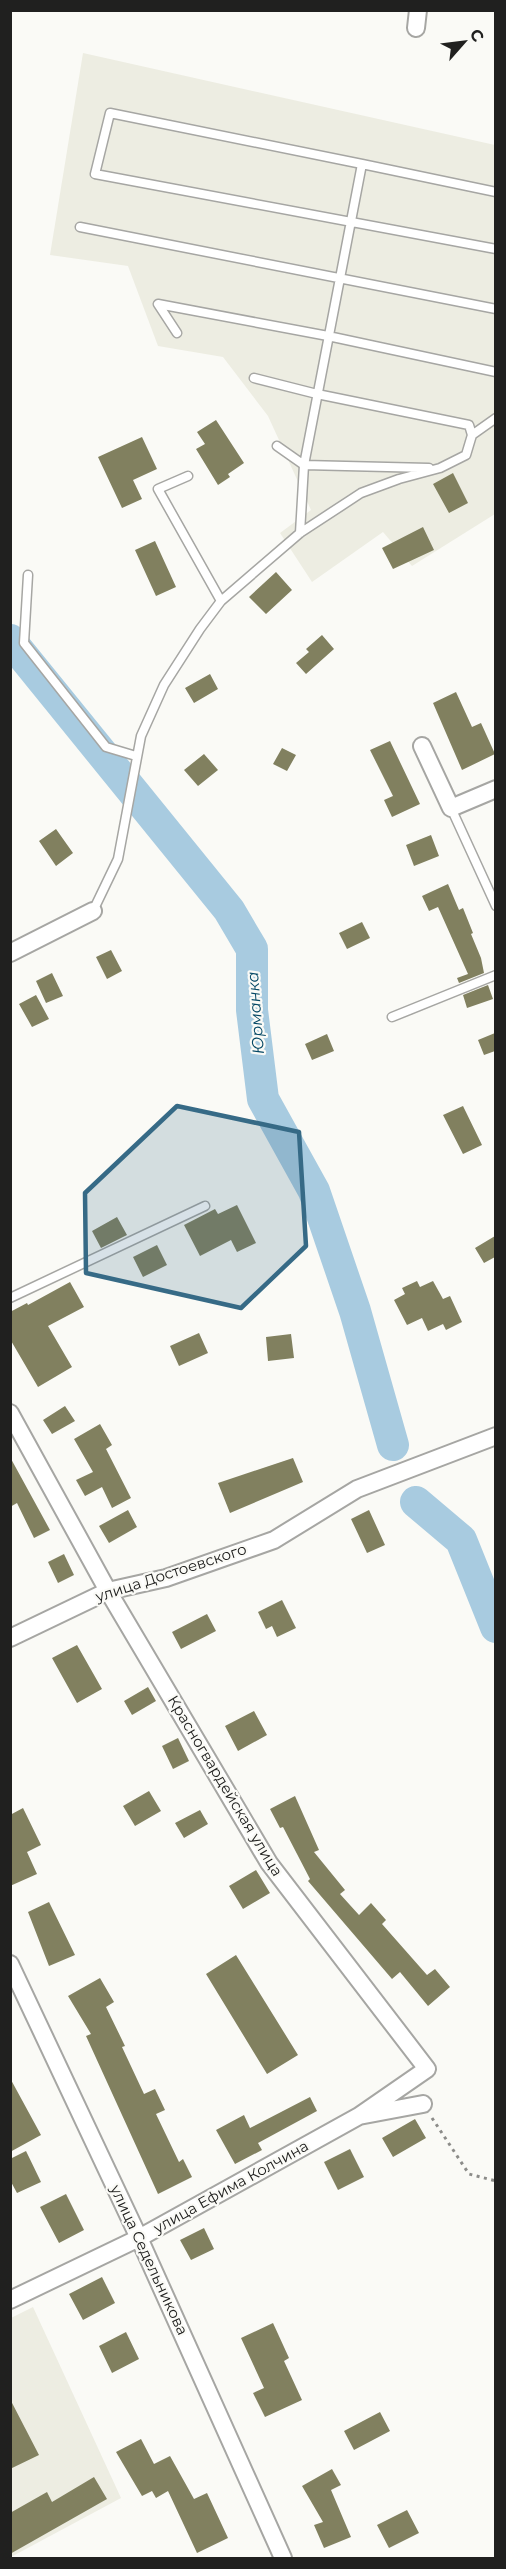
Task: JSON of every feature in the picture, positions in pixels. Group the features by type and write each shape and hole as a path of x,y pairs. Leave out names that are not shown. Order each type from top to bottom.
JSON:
{"street":[{"path":"416,28 418,10"},
{"path":"422,746 451,808 495,789"},
{"path":"10,953 93,911"},
{"name":"Красногвардейская улица","path":"10,1413 108,1591 269,1863 427,2069 359,2116"},
{"name":"улица Достоевского","path":"10,1638 108,1591 166,1578 273,1540 357,1489 495,1436"},
{"name":"улица Седельникова","path":"10,1964 139,2238 283,2559"},
{"name":"улица Ефима Колчина","path":"10,2300 139,2238 359,2116 423,2104"}],"lane":[{"path":"495,192 110,112 95,174 495,249"},
{"path":"300,533 304,465 362,164"},
{"path":"80,226 495,309"},
{"path":"177,333 158,304 328,336 495,372"},
{"path":"254,378 317,394 469,425 472,435"},
{"path":"93,911 118,859 141,736 164,685 221,601 300,533 361,494 399,479 440,468 465,455 472,435 495,418"},
{"path":"277,446 304,465 440,468"},
{"path":"188,476 158,489 221,601"},
{"path":"28,575 24,643 106,747 136,756"},
{"path":"451,808 495,906"},
{"path":"392,1017 495,975"},
{"path":"10,1298 205,1206"}],"path":[{"path":"423,2104 469,2174 495,2181"}],"highlighted area":[{"path":"177,1106 299,1132 306,1246 241,1308 86,1273 85,1193"}],"shaded area":[{"path":"83,53 495,145 495,514 412,566 383,532 312,582 280,533 311,510 268,416 223,357 158,346 128,266 50,255"},
{"path":"33,2307 121,2498 11,2557 11,2318"}],"building":[{"path":"216,420 244,463 228,474 230,477 218,485 196,449 205,444 197,432"},
{"path":"142,437 157,469 133,480 142,499 122,508 98,457"},
{"path":"453,473 468,503 449,513 433,484"},
{"path":"423,527 434,550 393,569 382,548"},
{"path":"155,541 176,587 156,596 135,550"},
{"path":"276,572 292,590 266,614 249,597"},
{"path":"322,635 334,649 306,674 296,663 309,652 306,649"},
{"path":"210,674 218,689 194,703 185,688"},
{"path":"456,692 472,727 481,723 495,754 462,770 433,703"},
{"path":"390,741 420,804 392,817 384,800 393,796 370,750"},
{"path":"282,748 296,755 287,771 273,764"},
{"path":"204,754 218,770 198,786 184,770"},
{"path":"56,829 73,853 56,866 39,841"},
{"path":"431,835 439,856 414,866 406,845"},
{"path":"448,884 459,910 463,908 473,933 471,934 481,958 484,973 459,983 457,978 468,974 438,907 429,911 422,896"},
{"path":"362,922 370,938 347,949 339,933"},
{"path":"111,950 122,971 107,979 96,957"},
{"path":"52,973 63,996 46,1003 36,981"},
{"path":"488,985 493,999 467,1008 463,995"},
{"path":"36,995 49,1019 32,1027 19,1004"},
{"path":"495,1033 495,1051 484,1055 478,1040"},
{"path":"327,1034 334,1051 312,1060 305,1044"},
{"path":"463,1106 482,1145 463,1154 443,1115"},
{"path":"237,1205 256,1243 237,1252 231,1240 200,1256 184,1225 215,1209 218,1214"},
{"path":"117,1217 127,1235 101,1248 92,1231"},
{"path":"495,1236 495,1257 484,1263 475,1248"},
{"path":"157,1245 167,1265 143,1277 133,1257"},
{"path":"417,1281 420,1287 433,1281 443,1299 450,1296 462,1322 446,1330 443,1324 428,1331 422,1318 407,1325 394,1300 405,1294 402,1288"},
{"path":"70,1282 84,1307 48,1326 72,1367 38,1387 10,1339 10,1312"},
{"path":"199,1333 208,1353 179,1366 170,1346"},
{"path":"291,1334 294,1358 268,1361 266,1337"},
{"path":"65,1406 75,1421 52,1434 43,1420"},
{"path":"100,1424 112,1445 106,1449 131,1498 112,1508 102,1487 85,1496 76,1480 93,1472 74,1439"},
{"path":"10,1457 50,1530 34,1538 17,1503 10,1507"},
{"path":"293,1458 303,1482 230,1513 218,1483"},
{"path":"128,1510 137,1527 109,1543 99,1526"},
{"path":"369,1510 385,1545 367,1553 351,1519"},
{"path":"64,1554 74,1575 58,1583 48,1562"},
{"path":"282,1600 296,1628 277,1637 272,1626 266,1629 258,1612"},
{"path":"207,1614 216,1631 181,1649 172,1632"},
{"path":"77,1645 102,1689 77,1703 52,1658"},
{"path":"148,1687 156,1701 132,1715 124,1701"},
{"path":"254,1711 267,1735 238,1751 225,1726"},
{"path":"178,1738 189,1761 173,1769 162,1746"},
{"path":"149,1791 161,1811 135,1826 123,1806"},
{"path":"295,1796 319,1850 314,1852 345,1890 340,1894 359,1915 371,1903 386,1920 382,1924 427,1975 435,1969 450,1987 428,2006 400,1972 392,1979 308,1881 310,1879 283,1827 280,1828 270,1809"},
{"path":"23,1808 41,1845 27,1852 37,1874 10,1886 10,1815"},
{"path":"200,1810 208,1824 184,1838 175,1823"},
{"path":"256,1870 270,1893 243,1909 229,1886"},
{"path":"49,1902 75,1955 49,1966 28,1912"},
{"path":"236,1955 298,2055 267,2074 206,1974"},
{"path":"100,1978 114,2002 106,2007 125,2046 122,2047 144,2094 155,2089 165,2110 156,2114 179,2162 183,2159 192,2177 158,2194 86,2036 91,2034 68,1996"},
{"path":"10,2078 41,2135 10,2152"},
{"path":"310,2097 317,2111 258,2143 262,2150 235,2164 216,2130 244,2115 250,2128"},
{"path":"415,2119 426,2138 393,2157 382,2138"},
{"path":"350,2149 364,2177 338,2190 324,2162"},
{"path":"26,2151 41,2182 17,2193 10,2180 10,2159"},
{"path":"66,2194 84,2230 59,2243 40,2207"},
{"path":"204,2228 214,2249 191,2260 180,2240"},
{"path":"102,2277 115,2303 83,2320 69,2294"},
{"path":"273,2323 289,2358 284,2361 302,2400 265,2417 253,2393 264,2388 241,2338"},
{"path":"126,2332 139,2359 112,2373 99,2346"},
{"path":"10,2399 39,2455 10,2469"},
{"path":"380,2412 390,2431 354,2450 344,2431"},
{"path":"141,2439 154,2464 170,2456 194,2499 207,2493 228,2538 197,2553 168,2491 156,2498 152,2491 142,2496 116,2452"},
{"path":"332,2469 341,2485 331,2490 351,2537 324,2548 314,2525 323,2522 302,2486"},
{"path":"94,2477 107,2499 10,2554 10,2513 47,2492 52,2502"},
{"path":"407,2510 419,2533 389,2548 377,2525"}],"waterway":[{"name":"Юрманка","path":"10,640 229,910 252,949 252,1010 263,1099 314,1191 355,1311 393,1445"},
{"name":"Юрманка","path":"416,1502 461,1540 496,1627"}]}
